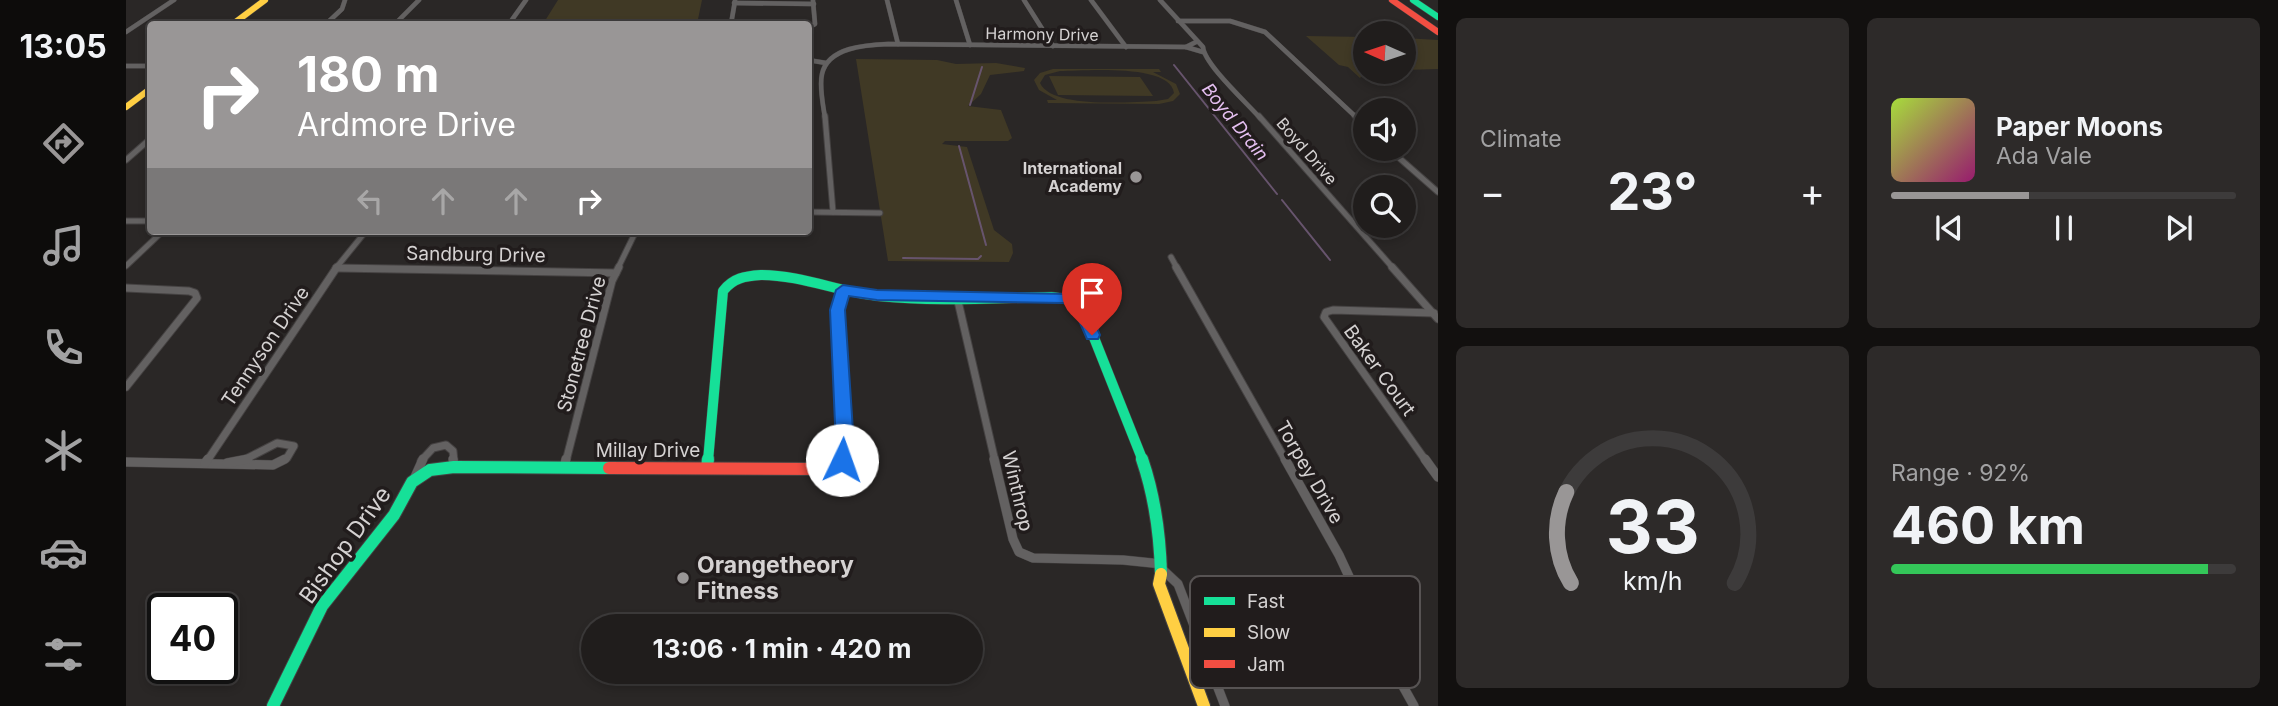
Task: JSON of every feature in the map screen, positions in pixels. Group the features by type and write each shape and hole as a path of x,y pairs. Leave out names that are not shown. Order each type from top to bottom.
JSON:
{"street":[{"path":"126,32 174,0"},
{"path":"237,21 265,0"},
{"path":"329,21 342,9 345,0"},
{"path":"399,21 418,0"},
{"path":"511,21 526,0"},
{"path":"887,0 898,44"},
{"path":"956,0 970,45"},
{"path":"1024,0 1053,46"},
{"path":"1091,0 1126,47"},
{"name":"Boyd Drive","path":"1160,0 1436,315"},
{"path":"731,21 734,2 813,2 816,24 812,26"},
{"path":"1395,2 1417,3 1438,17"},
{"path":"1395,2 1438,32"},
{"path":"1178,21 1230,22 1265,32 1353,115"},
{"name":"Harmony Drive","path":"1186,47 1196,42"},
{"name":"Harmony Drive","path":"826,63 853,49 898,44 1186,47 1203,52"},
{"path":"812,61 826,63 821,77 832,212"},
{"path":"126,66 147,66"},
{"path":"126,107 147,91"},
{"path":"126,160 147,142"},
{"path":"126,149 139,149"},
{"path":"1403,161 1438,192"},
{"path":"812,212 880,213"},
{"path":"126,221 147,221"},
{"path":"126,266 159,235"},
{"name":"Tennyson Drive","path":"205,463 336,268 363,235"},
{"name":"Stonetree Drive","path":"564,468 616,273 634,235"},
{"name":"Torpey Drive","path":"1171,257 1349,576"},
{"name":"Sandburg Drive","path":"336,268 616,273"},
{"path":"707,468 723,291 729,281 746,276 775,277 877,295 1075,300 1083,310 1151,482 1157,510 1162,567 1159,584 1190,668"},
{"path":"126,289 189,291 195,293 197,298 126,387"},
{"name":"Millay Drive","path":"430,470 454,467 825,469 839,462 845,446 837,310 843,290"},
{"name":"Winthrop","path":"957,297 1013,539 1019,552 1033,558 1099,559 1162,567"},
{"name":"Baker Court","path":"1436,315 1333,310 1324,314 1328,326 1438,477"},
{"path":"126,462 205,463 227,463 279,463 291,455 294,446 280,442 249,458 227,463"},
{"name":"Bishop Drive","path":"273,706 321,606 388,522 412,482 424,454 434,446 446,445 453,451 454,467"},
{"name":"Bishop Drive","path":"412,482 430,470"},
{"path":"1162,567 1178,584 1190,615"},
{"path":"1197,688 1204,706"},
{"path":"1218,688 1225,706"},
{"name":"Torpey Drive","path":"1404,688 1414,706"}],"shaded area":[{"path":"558,0 702,0 698,21 545,21"},
{"path":"1306,36 1353,37 1353,72 1339,65"},
{"path":"1416,39 1438,40 1438,69 1416,70"},
{"path":"856,59 937,60 956,64 996,63 1025,68 1024,71 990,75 981,94 968,106 1001,110 1012,138 1008,141 945,141 942,144 967,147 994,230 1012,244 1013,253 1009,262 888,261"},
{"path":"1053,69 1159,69 1161,72 1153,72 1176,84 1180,94 1173,101 1159,104 1048,103 1047,100 1057,100 1039,90 1034,80 1040,73","holes":["1060,71 1142,73 1169,83 1174,93 1168,99 1156,101 1111,103 1075,100 1047,91 1040,83 1045,75"]},
{"path":"1049,76 1140,77 1153,96 1058,95"}],"waterway":[{"name":"Boyd Drain","path":"1174,65 1277,194"},
{"path":"970,105 982,67"},
{"path":"959,146 986,245"},
{"name":"Boyd Drain","path":"1282,200 1330,260"},
{"path":"903,258 978,259 981,256"}],"traffic: fast":[{"path":"1413,0 1438,17"},
{"path":"707,468 723,291 737,279 761,275 777,276 862,294 899,298 1051,297 1075,300 1083,310 1123,406 1147,473 1160,540 1161,574"},
{"path":"273,706 322,606 394,515 412,482 430,470 454,467 609,468"}],"traffic: slow":[{"path":"237,21 265,0"},
{"path":"126,107 147,91"},
{"path":"1161,574 1159,584 1190,668"},
{"path":"1197,688 1204,706"}],"traffic: jam":[{"path":"1392,0 1438,32"},
{"path":"609,468 825,469 836,463 843,455 845,446 837,319 843,290"}],"place":[{"name":"International Academy","path":"1136,177"},
{"name":"Orangetheory Fitness","path":"683,578"}],"route":[{"path":"842,460 845,446 837,310 843,290 877,295 1075,300 1081,306 1092,335"}]}
